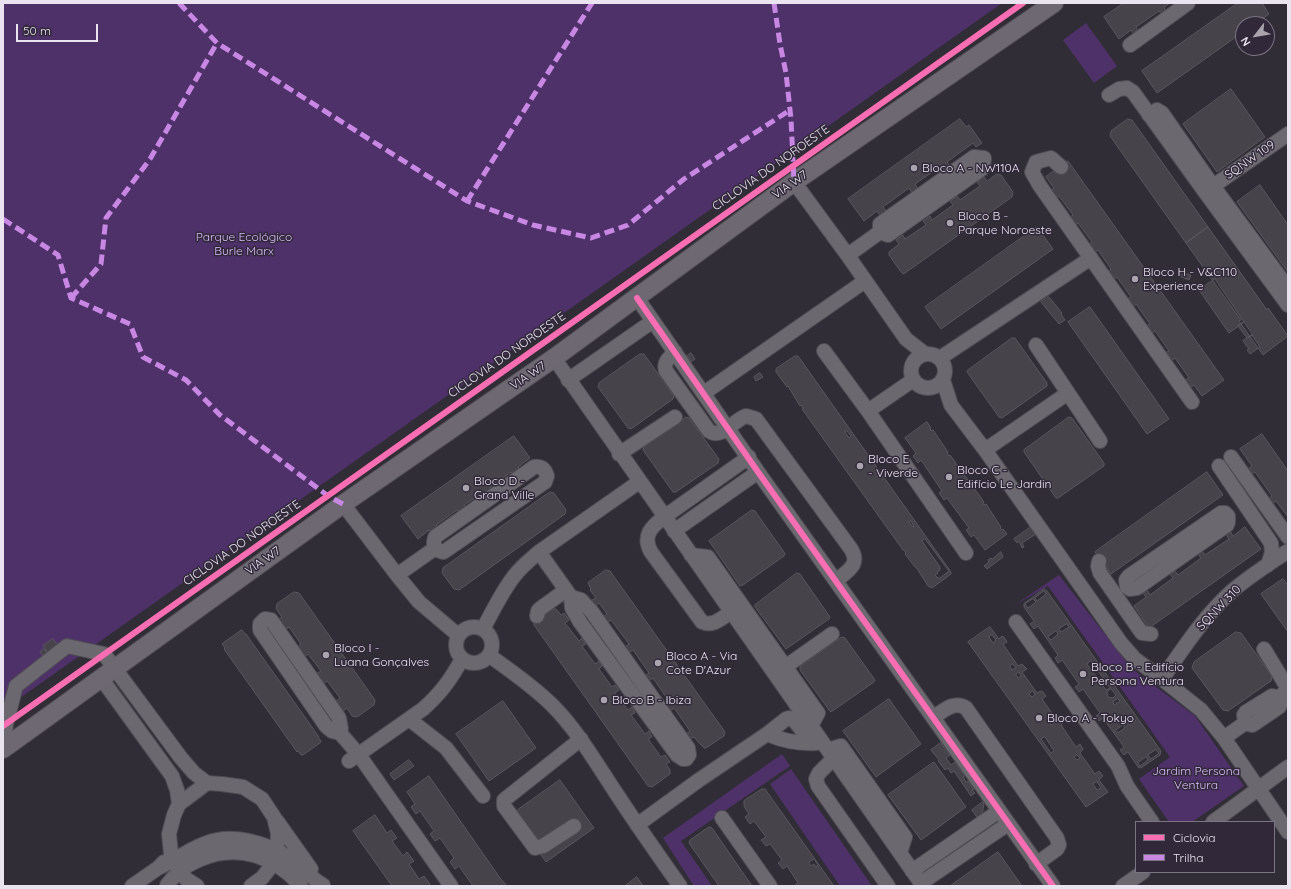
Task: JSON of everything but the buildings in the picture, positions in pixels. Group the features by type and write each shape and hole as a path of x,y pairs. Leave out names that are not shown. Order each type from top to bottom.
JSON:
{"main road":[{"name":"VIA W7","path":"3,749 343,504 554,358 794,182 1054,3"}],"street":[{"path":"1130,45 1188,3"},
{"path":"1108,94 1119,89 1127,88 1133,92 1149,115 1157,110 1162,113 1209,189 1288,305"},
{"name":"SQNW 109","path":"1209,189 1288,134"},
{"path":"974,157 984,158 983,168 888,235 880,232 880,224 886,219 974,157"},
{"path":"1061,167 1050,158 1036,162 1032,172 1040,186 1192,402"},
{"path":"794,182 848,255 906,340 924,354"},
{"path":"1209,189 1288,288"},
{"path":"848,255 880,232"},
{"path":"940,358 1091,258"},
{"path":"704,393 865,281"},
{"path":"637,298 729,428 758,472 1053,886"},
{"path":"568,380 653,321"},
{"path":"906,340 916,378 951,405 1135,659 1162,678 1201,710 1224,738 1288,832"},
{"path":"1036,345 1100,441"},
{"path":"824,351 868,411 966,553"},
{"path":"675,352 664,366 666,371 709,431 717,433 729,428 743,416 756,418 851,549 855,555 856,561 853,566 836,581"},
{"path":"930,353 940,358 945,368 945,374 943,380 939,384 934,387 916,378 916,358 930,353"},
{"path":"554,358 619,454 811,726 824,748 819,774 816,779 818,786 888,886"},
{"path":"868,411 916,378"},
{"path":"943,380 951,405"},
{"path":"985,450 1068,393"},
{"path":"619,454 675,417"},
{"path":"731,612 713,623 707,624 702,622 655,558 647,545 647,538 654,524 664,516 749,457"},
{"path":"1231,457 1288,537"},
{"path":"1219,466 1271,543 1272,552 1268,565"},
{"path":"534,467 541,467 544,469 547,476 545,482 445,552 434,549 436,537 534,467"},
{"path":"674,531 758,472"},
{"path":"483,629 497,602 514,576 525,564 539,552 639,482"},
{"path":"343,504 419,602 458,635"},
{"path":"1097,608 1127,588 1137,588 1226,525 1228,522 1228,516 1225,514 1218,514 1129,576 1126,580 1127,588"},
{"path":"397,575 434,549"},
{"path":"539,552 569,594 572,608 589,636 677,755 683,759 686,759 689,755 688,748 602,626 581,600 569,594"},
{"path":"691,555 708,557 785,666 818,714 811,726"},
{"name":"SQNW 310","path":"1162,678 1206,619 1231,592 1268,565 1286,556"},
{"path":"1100,562 1098,566 1100,573 1115,596 1142,633 1151,634"},
{"path":"537,616 538,611 541,608 569,594"},
{"path":"340,733 332,731 326,726 260,630 260,624 264,620 271,620 339,718 341,724 340,733 354,758 451,886"},
{"path":"1016,622 1118,766 1127,786 1151,821"},
{"path":"474,626 483,629 491,638 493,644 490,656 482,662 476,664 471,663 458,655 456,645 458,635 469,627 474,626"},
{"path":"785,666 832,634"},
{"path":"3,749 6,724 16,686 67,646 104,654 108,673 172,776 177,790 178,804 169,834 181,870"},
{"path":"1224,738 1246,722 1252,725 1279,707 1281,703 1279,698 1287,690 1287,687 1264,649"},
{"path":"490,656 515,674 551,705 581,740 637,825 680,886"},
{"path":"354,758 423,709 443,689 462,658"},
{"path":"108,673 194,773 208,783 243,787 262,799 323,886"},
{"path":"933,718 958,704 966,708 1057,838 1059,844 1057,849 1036,864"},
{"path":"637,825 699,780 767,734 786,719 792,718 824,748"},
{"path":"409,719 446,748 483,796"},
{"path":"767,734 784,740 824,748 841,746 904,837 900,853 922,885 1008,824"},
{"path":"574,826 543,846 536,848 504,806 504,800 581,740"},
{"path":"1214,821 1288,768"},
{"path":"178,804 208,783"},
{"path":"912,871 999,811"},
{"path":"251,886 262,878 275,857 278,834 274,818"},
{"path":"722,818 770,886"},
{"path":"166,885 181,870 188,851 206,843 223,839 242,840 261,844 301,886"},
{"path":"275,857 299,865 313,880 323,886"},
{"path":"132,886 158,868 181,870"},
{"path":"1124,886 1143,873"}],"green space":[{"name":"Parque Ecológico Burle Marx","path":"3,3 1002,3 3,710"},
{"path":"1086,23 1117,66 1094,83 1063,40"},
{"name":"Jardim Persona Ventura","path":"1059,575 1131,668 1195,716 1244,786 1193,821 1168,821 1139,779 1170,757 1048,586 1013,606"},
{"path":"782,754 790,766 681,841 712,886 694,886 663,838"},
{"path":"791,769 872,886 840,886 770,784"}],"marked path":[{"path":"179,3 217,43 467,201 533,225 591,238 628,225 684,179 790,110"},
{"path":"467,201 592,3"},
{"path":"774,3 786,73 791,119 794,182"},
{"path":"71,298 101,264 106,218 150,159 217,43"},
{"path":"3,219 58,255 71,298 130,324 143,357 186,380 220,415 328,496 343,504"}],"cycle path":[{"name":"CICLOVIA DO NOROESTE","path":"3,726 1023,3"},
{"path":"637,298 758,472 1053,886"}],"place":[{"name":"Bloco A - NW110A","path":"914,168"},
{"name":"Bloco B - Parque Noroeste","path":"950,223"},
{"name":"Bloco H - V&C110 Experience","path":"1135,279"},
{"name":"Bloco E - Viverde","path":"860,466"},
{"name":"Bloco C - Edifício Le Jardin","path":"949,477"},
{"name":"Bloco D - Grand Ville","path":"466,488"},
{"name":"Bloco I - Luana Gonçalves","path":"326,655"},
{"name":"Bloco A - Via Cote D'Azur","path":"658,663"},
{"name":"Bloco B - Edifício Persona Ventura","path":"1083,674"},
{"name":"Bloco B - Ibiza","path":"604,700"},
{"name":"Bloco A - Tokyo","path":"1039,718"}]}
